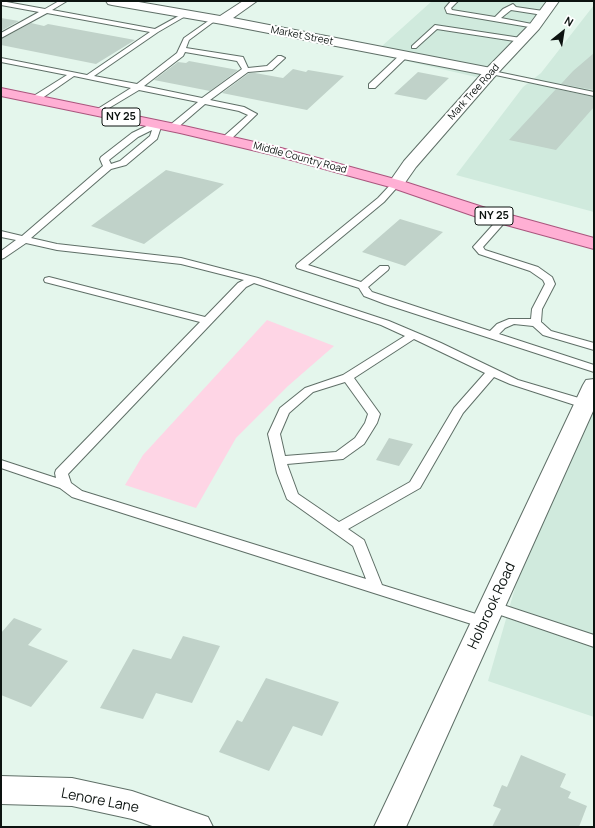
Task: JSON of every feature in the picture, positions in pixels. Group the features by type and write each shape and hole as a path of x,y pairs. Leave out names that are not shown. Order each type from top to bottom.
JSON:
{"main road":[{"name":"Middle Country Road","path":"1,92 166,126 276,151 396,184 503,219 594,244"}],"street":[{"name":"Market Street","path":"112,1 409,51 491,72"},
{"path":"218,20 251,1"},
{"name":"Mark Tree Road","path":"396,184 410,164 491,72 535,26 553,1"},
{"name":"Holbrook Road","path":"390,827 590,394"},
{"name":"Lenore Lane","path":"1,790 72,792 132,805 197,827"}],"lane":[{"path":"1,36 64,1"},
{"path":"455,1 448,8 448,12 535,26"},
{"path":"1,3 156,32"},
{"path":"496,20 505,10 515,3"},
{"path":"515,3 512,8 543,13"},
{"path":"88,77 186,14"},
{"path":"99,112 138,86 180,54 186,39 218,20"},
{"path":"372,86 435,27 521,40"},
{"path":"182,49 240,60 246,70"},
{"path":"1,256 23,240 108,167 123,163 166,126 204,101 246,70 269,68 281,58"},
{"path":"1,60 138,86 241,109 253,114 226,140"},
{"path":"491,72 594,94"},
{"path":"35,99 73,74"},
{"path":"108,167 104,159 135,134 166,126"},
{"path":"396,184 381,200 301,266 363,286 368,294 389,302 594,370"},
{"path":"503,219 478,247 482,252 534,269 548,280 550,284 537,309 536,323"},
{"path":"1,234 57,247 181,261 254,280 385,323 514,382 590,394"},
{"path":"363,286 384,268"},
{"path":"49,280 208,321"},
{"path":"65,485 61,473 242,286 254,280"},
{"path":"492,336 501,326 513,321 536,323 547,333 594,347"},
{"path":"376,588 359,543 292,496 283,473 274,434 284,411 309,390 347,377 414,335"},
{"path":"337,529 415,485 458,411 492,372"},
{"path":"280,460 339,456 360,441 371,424 374,414 364,398 347,377"},
{"path":"1,464 65,485 77,494 376,588 594,641"}],"shaded area":[{"path":"432,1 553,1 485,79 371,53 382,46"},
{"path":"594,5 594,212 456,175 523,87 541,73"},
{"path":"267,320 334,346 288,386 236,438 196,508 125,485 143,455"},
{"path":"594,385 594,717 488,681 540,502"}],"building":[{"path":"1,18 19,21 1,31"},
{"path":"31,23 44,26 48,24 135,40 96,64 1,45 1,39"},
{"path":"594,53 594,90 561,84 573,71"},
{"path":"189,61 238,70 210,91 154,80 178,62 186,63"},
{"path":"293,69 306,72 308,70 344,76 307,110 222,93 249,73 283,78"},
{"path":"418,72 449,78 426,100 394,94"},
{"path":"556,89 594,97 594,107 556,150 509,140"},
{"path":"166,170 224,184 144,244 91,226"},
{"path":"400,219 443,232 405,266 362,252"},
{"path":"389,438 413,444 399,466 376,460"},
{"path":"14,618 42,629 28,645 68,661 31,707 1,695 1,633"},
{"path":"183,636 220,646 192,703 156,693 143,719 100,708 133,649 171,659"},
{"path":"266,678 339,702 322,736 293,726 269,771 219,752 237,720 242,722"},
{"path":"521,755 566,774 560,787 571,792 568,798 587,806 579,827 492,827 501,809 493,806 502,785 507,787"}]}
